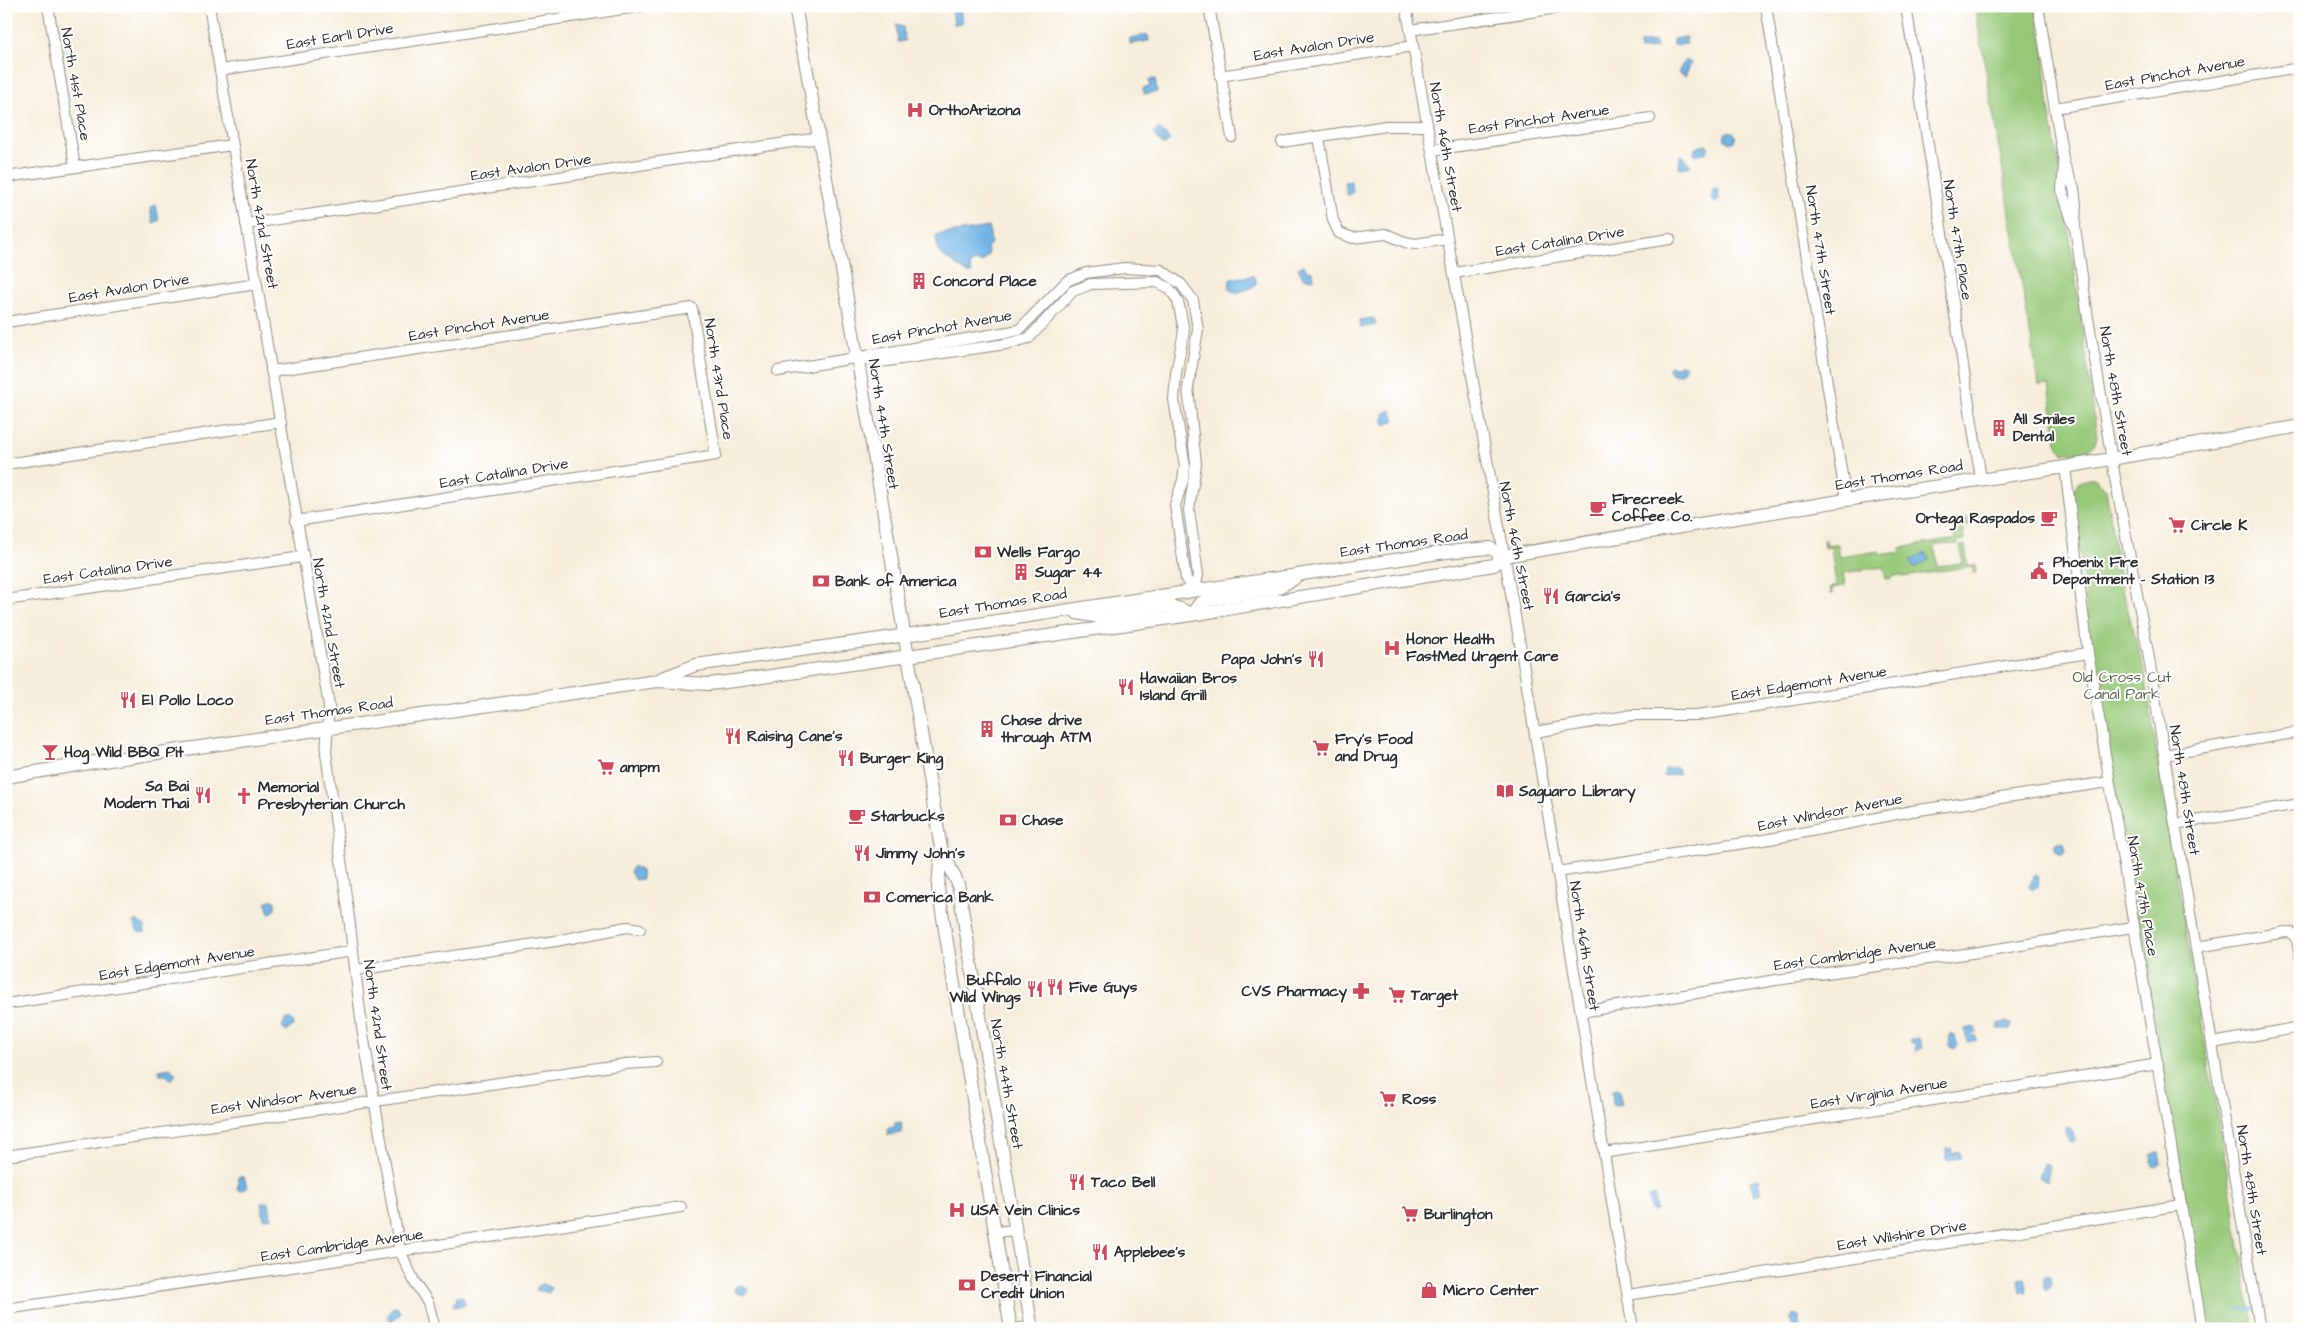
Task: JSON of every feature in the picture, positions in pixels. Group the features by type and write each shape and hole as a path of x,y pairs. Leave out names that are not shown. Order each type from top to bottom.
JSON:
{"main road":[{"name":"North 44th Street","path":"795,6 857,357 940,848 938,888 994,1232 1013,1329"},
{"name":"East Thomas Road","path":"6,777 327,728 657,681 709,684 1191,615 1494,565 1504,556 1846,500 2064,467 2300,426"},
{"name":"East Thomas Road","path":"657,681 696,665 1446,552 1490,548 1504,556"},
{"path":"1064,611 1100,616 1170,606 1181,609 1191,615 1200,603 1207,600 1275,589 1305,574"},
{"name":"North 44th Street","path":"940,848 958,884 1032,1327"}],"street":[{"name":"North 41st Place","path":"48,6 75,167"},
{"name":"North 42nd Street","path":"209,6 329,706 326,754 373,1101 400,1251 415,1283 428,1302 435,1329"},
{"name":"East Earll Drive","path":"220,70 643,6"},
{"path":"1209,6 1232,137"},
{"name":"North 46th Street","path":"1406,6 1535,732 1633,1329"},
{"path":"1410,30 1571,6"},
{"name":"North 47th Street","path":"1766,6 1846,500"},
{"name":"North 47th Place","path":"1906,6 1981,479"},
{"name":"North 48th Street","path":"2038,6 2064,164 2062,190 2074,227 2112,459 2148,652 2260,1329"},
{"name":"East Avalon Drive","path":"1220,76 1413,46"},
{"name":"East Pinchot Avenue","path":"2055,108 2300,68"},
{"name":"East Pinchot Avenue","path":"1432,150 1650,118"},
{"path":"1282,142 1386,126 1427,126"},
{"path":"1319,137 1333,220 1339,233 1353,238 1386,234 1404,242 1415,244 1447,239"},
{"name":"East Avalon Drive","path":"246,224 819,138"},
{"path":"6,177 232,145"},
{"name":"East Catalina Drive","path":"1454,273 1670,239"},
{"name":"East Pinchot Avenue","path":"778,370 1019,330 1067,281 1086,273 1124,268 1162,270 1175,279 1193,300 1198,329 1188,388 1196,464 1189,510 1198,575 1195,591"},
{"name":"East Pinchot Avenue","path":"857,357 880,362 1006,344 1030,338 1073,291 1091,284 1157,282 1169,288 1178,301 1184,331 1176,373 1174,400 1185,466 1183,480 1175,505 1186,579 1195,591"},
{"name":"East Avalon Drive","path":"6,322 257,284"},
{"name":"East Pinchot Avenue","path":"271,371 692,308"},
{"name":"North 43rd Place","path":"692,308 716,454"},
{"path":"6,464 281,422"},
{"name":"East Catalina Drive","path":"296,522 716,454"},
{"name":"North 47th Place","path":"2064,467 2088,653 2202,1329"},
{"name":"East Catalina Drive","path":"6,600 302,557"},
{"name":"East Edgemont Avenue","path":"1535,732 1632,715 1696,715 1719,712 2088,653"},
{"path":"2164,755 2300,732"},
{"name":"East Windsor Avenue","path":"1558,872 1779,837 1930,808 2109,782"},
{"path":"2175,824 2300,804"},
{"path":"356,970 556,941 627,927 640,929"},
{"name":"East Cambridge Avenue","path":"1580,1012 1776,980 1972,953 2134,927"},
{"path":"2196,947 2286,932 2292,933 2297,940 2300,956"},
{"name":"East Edgemont Avenue","path":"6,1004 353,952"},
{"path":"2213,1043 2300,1027"},
{"name":"East Windsor Avenue","path":"6,1156 625,1064 656,1062"},
{"name":"East Virginia Avenue","path":"1604,1153 2158,1064"},
{"name":"East Wilshire Drive","path":"1628,1295 2181,1205"},
{"name":"East Cambridge Avenue","path":"6,1309 400,1251 681,1207"},
{"path":"994,1232 1016,1230"},
{"path":"1013,1329 1032,1327"}],"green space":[{"path":"1975,6 2036,6 2097,437 2092,446 2084,451 2063,454 2057,442 2049,385 2039,386"},
{"name":"Old Cross Cut Canal Park","path":"2095,478 2106,489 2120,581 2145,674 2168,825 2254,1329 2207,1329 2092,652 2073,494 2080,482"},
{"path":"1965,518 1967,518 1969,526 1962,527 1964,540 1957,541 1958,544 1937,545 1935,548 1937,566 1963,563 1960,546 1965,545 1968,566 1975,565 1976,573 1973,573 1972,566 1903,577 1902,575 1893,576 1893,578 1886,579 1883,567 1843,573 1845,586 1832,588 1833,594 1831,594 1830,587 1836,585 1831,547 1824,548 1823,540 1825,540 1826,546 1838,544 1840,557 1879,551 1880,555 1901,552 1900,548 1955,539 1954,527 1966,525"}],"water":[{"path":"960,7 962,23 954,24 952,8"},
{"path":"896,25 903,27 905,41 898,42"},
{"path":"1148,35 1149,41 1130,44 1130,38"},
{"path":"1686,37 1686,44 1673,45 1673,39"},
{"path":"1654,41 1656,48 1640,50 1639,44"},
{"path":"1685,60 1691,63 1685,76 1678,73"},
{"path":"1155,79 1157,92 1144,94 1143,88 1150,87 1149,80"},
{"path":"1159,128 1170,140 1164,146 1153,134"},
{"path":"1730,131 1736,137 1730,143 1724,137"},
{"path":"1706,145 1709,147 1707,152 1697,155 1694,153 1695,148"},
{"path":"1680,155 1682,155 1691,166 1679,168"},
{"path":"1350,180 1353,192 1347,195 1344,182"},
{"path":"1713,189 1718,190 1719,200 1716,203 1711,200"},
{"path":"156,205 159,221 153,223 150,208"},
{"path":"989,227 991,243 987,248 989,254 982,263 976,261 971,264 970,269 972,273 967,273 938,252 936,235"},
{"path":"1304,265 1307,270 1313,271 1314,279 1303,278 1298,268"},
{"path":"1253,276 1257,281 1254,287 1236,293 1229,289 1230,280 1233,278"},
{"path":"1373,318 1376,321 1375,325 1360,328 1359,320"},
{"path":"1681,364 1685,365 1686,369 1679,374 1673,374 1668,370 1670,366 1677,367"},
{"path":"1391,410 1395,420 1386,425 1383,421 1385,413"},
{"path":"1925,553 1929,560 1914,568 1910,561"},
{"path":"1676,767 1679,769 1679,774 1664,776 1665,769"},
{"path":"2058,842 2064,843 2066,851 2064,854 2059,854 2055,849 2055,844"},
{"path":"633,866 641,871 642,879 635,880 630,872"},
{"path":"2035,874 2039,876 2038,886 2032,890 2029,887"},
{"path":"271,899 275,901 275,910 269,914 266,903"},
{"path":"136,920 145,926 144,933 138,932 133,922"},
{"path":"286,1019 291,1019 294,1025 286,1032 282,1028"},
{"path":"2005,1022 2012,1024 2011,1029 1998,1029 1998,1024"},
{"path":"1975,1027 1976,1032 1972,1033 1973,1036 1976,1036 1977,1040 1967,1042 1965,1029"},
{"path":"1950,1034 1955,1036 1957,1046 1954,1049 1949,1046"},
{"path":"1919,1038 1922,1048 1916,1052 1915,1044 1911,1044 1909,1041"},
{"path":"170,1068 176,1074 171,1080 166,1075 160,1075 159,1070"},
{"path":"1618,1089 1622,1104 1613,1106 1612,1090"},
{"path":"901,1122 902,1133 888,1135 887,1128 895,1127 895,1123"},
{"path":"2069,1127 2073,1130 2074,1141 2072,1143 2069,1142 2066,1129"},
{"path":"1946,1148 1952,1149 1951,1154 1960,1152 1961,1158 1946,1160"},
{"path":"2156,1152 2159,1153 2161,1164 2156,1167 2153,1166 2151,1155"},
{"path":"2044,1164 2049,1166 2046,1181 2039,1177"},
{"path":"239,1176 244,1177 247,1187 241,1191 237,1189"},
{"path":"1759,1179 1761,1192 1755,1195 1751,1181"},
{"path":"1654,1195 1656,1210 1652,1212 1647,1197"},
{"path":"269,1202 271,1218 264,1219 261,1203"},
{"path":"2045,1275 2050,1277 2051,1287 2046,1291 2043,1279"},
{"path":"2025,1277 2027,1292 2020,1293 2018,1278"},
{"path":"543,1284 552,1288 549,1293 536,1290 539,1285"},
{"path":"741,1285 749,1290 745,1296 734,1291 735,1287"},
{"path":"463,1296 465,1305 454,1307 453,1302 457,1302 456,1297"},
{"path":"397,1307 401,1313 392,1321 389,1320 387,1318 392,1308"},
{"path":"1794,1314 1799,1316 1799,1329 1793,1329 1791,1318"}],"waterway":[{"path":"2238,1310 2256,1308"}],"place":[{"name":"OrthoArizona","path":"915,110"},
{"name":"Concord Place","path":"919,281"},
{"name":"All Smiles Dental","path":"1999,428"},
{"name":"Firecreek Coffee Co.","path":"1598,508"},
{"name":"Ortega Raspados","path":"2049,518"},
{"name":"Circle K","path":"2177,525"},
{"name":"Wells Fargo","path":"983,552"},
{"name":"Phoenix Fire Department - Station 13","path":"2039,571"},
{"name":"Sugar 44","path":"1021,572"},
{"name":"Bank of America","path":"821,581"},
{"name":"Garcia's","path":"1551,596"},
{"name":"Honor Health FastMed Urgent Care","path":"1392,648"},
{"name":"Papa John's","path":"1316,659"},
{"name":"Hawaiian Bros Island Grill","path":"1126,687"},
{"name":"El Pollo Loco","path":"128,700"},
{"name":"Chase drive through ATM","path":"987,729"},
{"name":"Raising Cane's","path":"733,736"},
{"name":"Fry's Food and Drug","path":"1321,748"},
{"name":"Hog Wild BBQ Pit","path":"50,752"},
{"name":"Burger King","path":"846,758"},
{"name":"ampm","path":"606,767"},
{"name":"Saguaro Library","path":"1505,791"},
{"name":"Sa Bai Modern Thai","path":"203,795"},
{"name":"Memorial Presbyterian Church","path":"244,796"},
{"name":"Starbucks","path":"857,816"},
{"name":"Chase","path":"1008,820"},
{"name":"Jimmy John's","path":"862,853"},
{"name":"Comerica Bank","path":"872,897"},
{"name":"Five Guys","path":"1055,987"},
{"name":"Buffalo Wild Wings","path":"1035,989"},
{"name":"CVS Pharmacy","path":"1361,991"},
{"name":"Target","path":"1397,995"},
{"name":"Ross","path":"1388,1099"},
{"name":"Taco Bell","path":"1077,1182"},
{"name":"USA Vein Clinics","path":"957,1210"},
{"name":"Burlington","path":"1410,1214"},
{"name":"Applebee's","path":"1100,1252"},
{"name":"Desert Financial Credit Union","path":"967,1285"},
{"name":"Micro Center","path":"1429,1290"}]}
